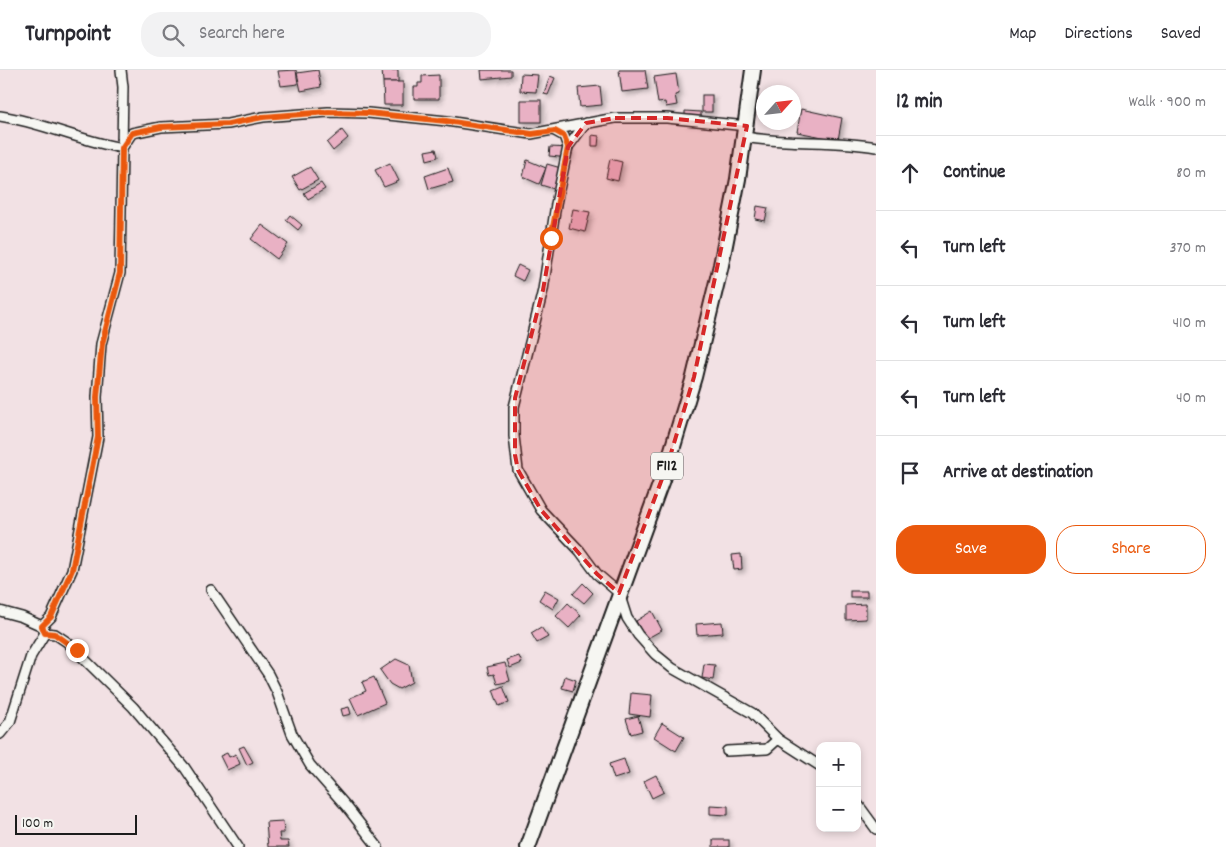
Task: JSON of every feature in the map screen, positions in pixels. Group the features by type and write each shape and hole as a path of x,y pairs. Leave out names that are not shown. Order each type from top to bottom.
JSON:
{"main road":[{"name":"F112","path":"528,847 619,593 668,463 694,378 721,266 746,132 753,70"}],"street":[{"path":"0,734 10,722 31,656 72,570 98,437 97,397 102,344 120,273 123,86 121,70"},
{"path":"122,148 132,133 161,127 228,124 263,117 328,112 368,113 446,121 532,134 615,118 667,118 746,132 776,143 835,142 876,147"},
{"path":"0,116 20,119 101,145 122,148"},
{"path":"586,123 568,147 556,204 543,290 515,398 515,455 518,470 541,510 580,551 597,574 619,593 627,618 644,642 672,668 752,713 778,739 816,763"},
{"path":"555,131 564,136 568,147"},
{"path":"210,590 268,674 277,692 292,734 310,765 346,806 378,847"},
{"path":"0,611 22,617 67,642 133,706 186,768 238,847"},
{"path":"610,618 627,618"},
{"path":"727,751 767,749 778,739"},
{"path":"861,808 876,829"}],"highlighted area":[{"path":"615,118 667,118 747,126 694,377 668,463 619,593 597,574 541,510 518,470 515,455 515,398 543,290 568,147 586,123"}],"building":[{"path":"296,70 298,84 281,86 278,71"},
{"path":"318,70 321,87 301,91 297,73"},
{"path":"382,70 398,70 398,82 383,82"},
{"path":"481,70 511,70 511,76 482,79"},
{"path":"619,70 645,70 648,89 622,92"},
{"path":"521,74 538,75 536,92 520,91"},
{"path":"676,74 679,94 675,95 677,105 666,107 665,102 658,103 654,77"},
{"path":"439,75 439,99 414,99 414,87 418,87 418,83 422,83 422,76"},
{"path":"550,76 555,78 548,95 544,94"},
{"path":"383,82 403,82 403,105 384,105"},
{"path":"600,86 602,105 580,107 578,88"},
{"path":"702,95 712,95 712,112 702,112"},
{"path":"521,100 541,100 541,122 521,122"},
{"path":"801,109 842,118 838,140 797,132 797,130 801,130"},
{"path":"685,111 701,112 701,122 685,122"},
{"path":"342,130 348,138 333,151 327,143"},
{"path":"592,135 599,136 598,146 592,146"},
{"path":"550,147 571,148 570,158 549,156"},
{"path":"436,149 438,157 427,160 425,151"},
{"path":"610,159 622,162 618,181 606,178"},
{"path":"527,160 546,168 539,184 523,177"},
{"path":"390,163 399,181 384,187 375,170"},
{"path":"547,164 561,168 554,189 541,185"},
{"path":"310,167 318,180 300,190 292,177"},
{"path":"448,168 453,182 429,189 425,176"},
{"path":"321,183 325,189 308,199 304,193"},
{"path":"757,206 768,208 765,221 755,219"},
{"path":"573,209 590,212 585,232 569,228"},
{"path":"290,215 302,225 298,230 286,220"},
{"path":"262,225 288,244 277,259 251,239"},
{"path":"518,265 528,270 523,281 513,276"},
{"path":"741,554 742,569 734,570 732,555"},
{"path":"583,583 593,593 584,603 573,594"},
{"path":"545,590 559,598 553,609 539,600"},
{"path":"850,591 867,591 867,597 850,597"},
{"path":"568,603 581,615 569,628 556,616"},
{"path":"866,604 866,619 846,620 846,605"},
{"path":"652,611 662,630 646,639 636,621"},
{"path":"722,622 723,633 697,635 696,624"},
{"path":"541,627 548,637 537,643 531,633"},
{"path":"519,656 522,663 510,668 507,660"},
{"path":"396,659 409,665 412,682 399,689 390,684 380,670"},
{"path":"505,663 510,681 497,684 494,674 489,675 487,667"},
{"path":"704,664 715,665 713,680 702,678"},
{"path":"565,676 576,680 573,691 562,688"},
{"path":"374,677 385,703 358,715 350,698 366,691 362,682"},
{"path":"503,686 509,702 499,706 493,690"},
{"path":"631,693 652,695 650,717 629,714"},
{"path":"349,707 351,714 343,716 341,709"},
{"path":"638,716 642,731 631,734 626,719"},
{"path":"662,723 684,737 676,751 654,737"},
{"path":"244,746 253,762 247,765 239,748"},
{"path":"227,753 229,757 236,754 240,764 227,770 220,756"},
{"path":"624,759 629,774 614,779 609,764"},
{"path":"656,775 664,792 652,798 644,781"},
{"path":"710,805 728,806 728,815 710,814"},
{"path":"283,821 284,833 279,833 280,841 288,841 289,847 268,847 266,822"},
{"path":"713,840 729,840 729,847 713,847"}],"route":[{"path":"77,650 55,634 45,633 42,626 51,617 72,570 98,437 97,397 102,344 120,273 122,148 132,133 161,127 228,124 263,117 296,116 328,112 368,113 446,121 506,132 532,134 555,131 568,140 568,147 551,238"}]}
